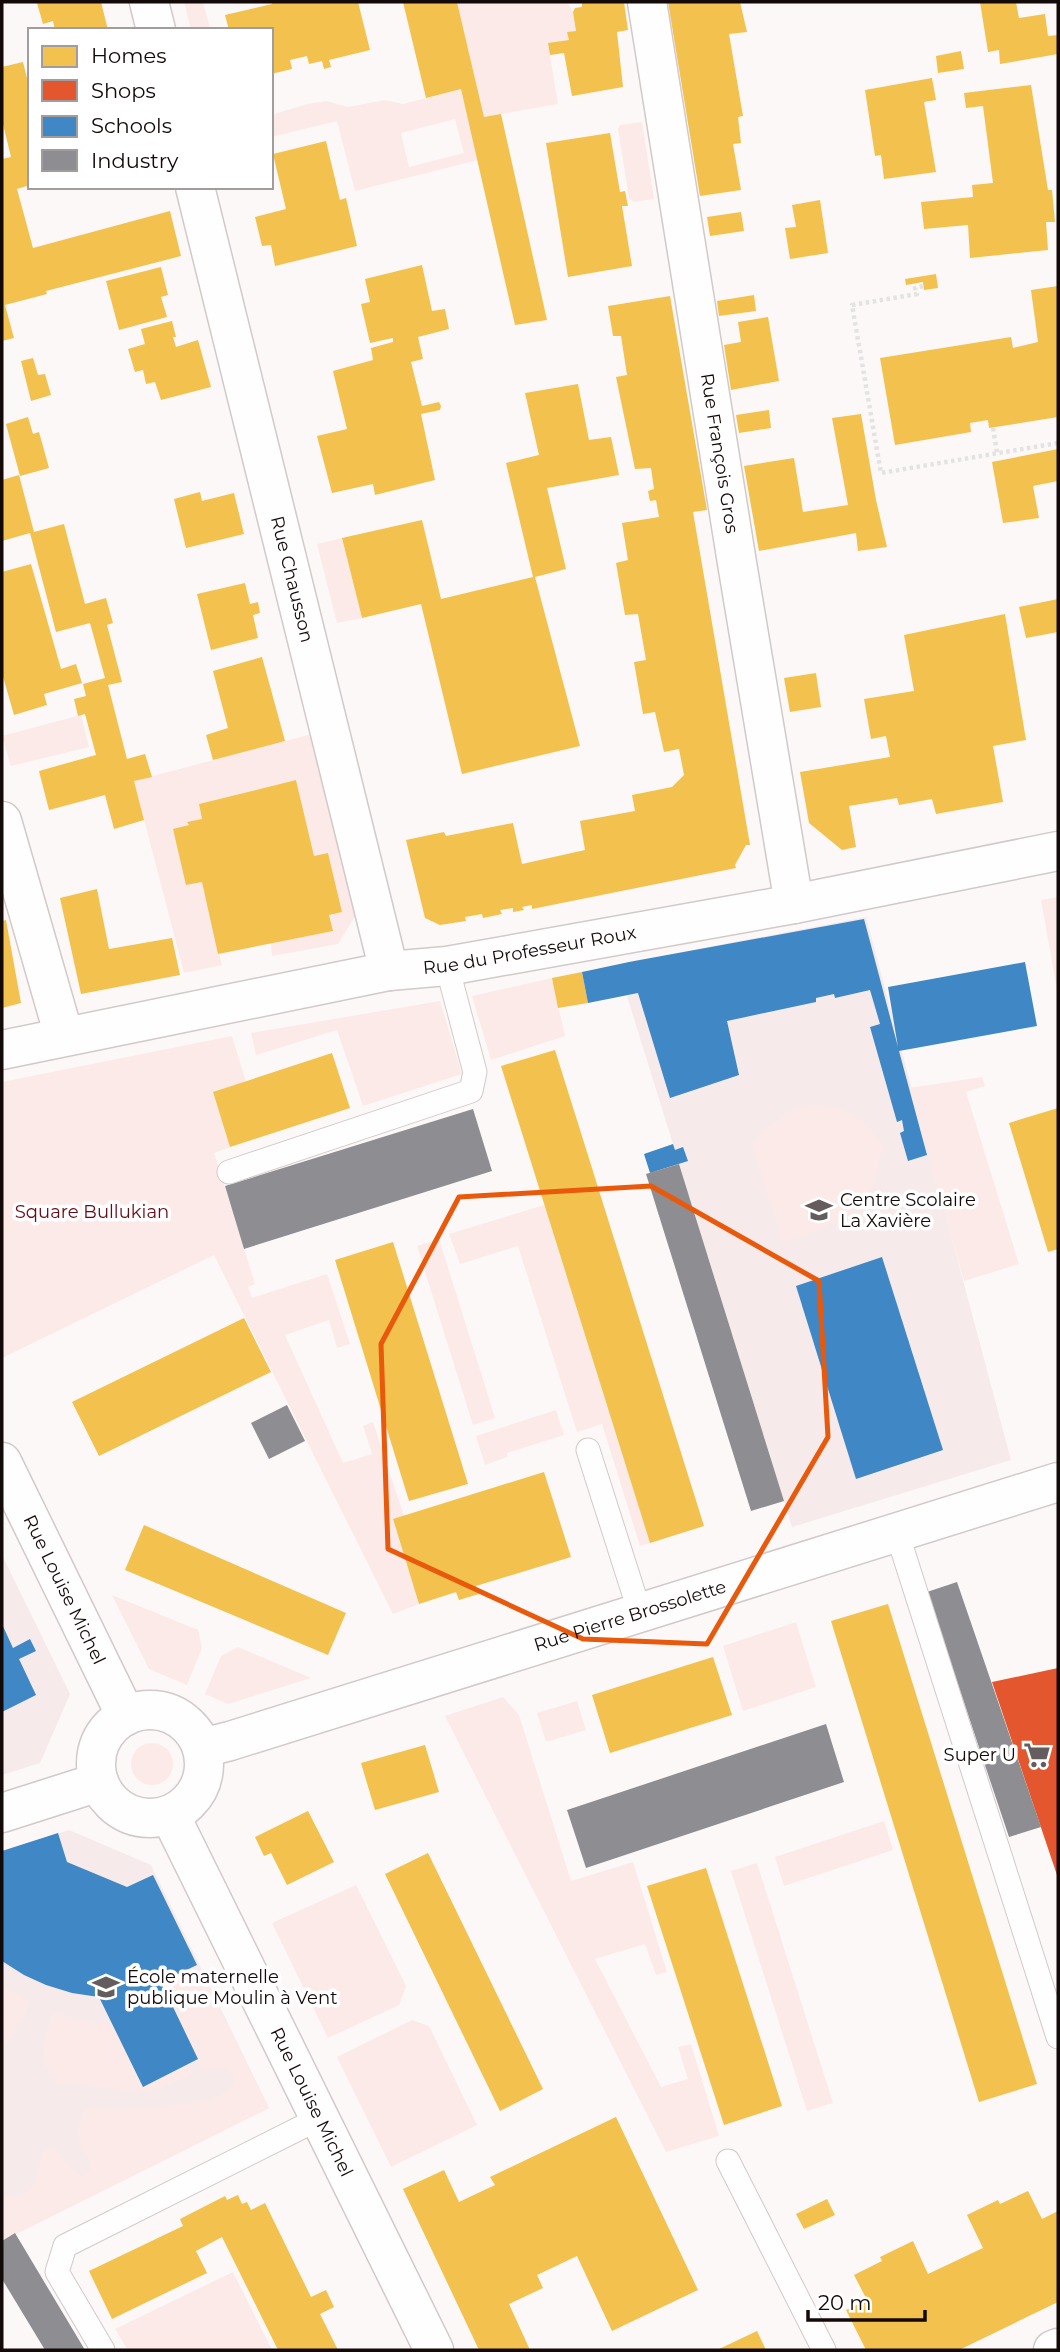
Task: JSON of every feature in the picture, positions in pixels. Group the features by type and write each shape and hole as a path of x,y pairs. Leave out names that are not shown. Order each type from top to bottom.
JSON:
{"street":[{"path":"149,2 156,28"},
{"name":"Rue François Gros","path":"647,2 794,904"},
{"name":"Rue Chausson","path":"195,189 389,971"},
{"path":"2,821 64,1036"},
{"name":"Rue du Professeur Roux","path":"2,1049 389,971 447,967 794,904 1058,851"},
{"name":"Rue Louise Michel","path":"2,1462 126,1716"},
{"name":"Rue Pierre Brossolette","path":"202,1748 1058,1482"},
{"path":"144,1710 163,1711 180,1718 193,1731 202,1748 205,1768 200,1788 187,1804 170,1815 149,1819 127,1814 105,1795 99,1782 96,1763 100,1744 110,1727 126,1716 144,1710"},
{"path":"2,1813 99,1782"},
{"name":"Rue Louise Michel","path":"170,1815 434,2350"},
{"path":"1053,2350 1058,2348"}],"lane":[{"path":"229,1172 471,1091 475,1072 447,967"},
{"path":"588,1450 640,1613"},
{"path":"897,1532 1058,2037"},
{"path":"103,2350 57,2272 65,2246 320,2118"},
{"path":"728,2161 824,2350"}],"path":[{"path":"923,286 915,288 917,294 852,305 881,474 1058,443"},
{"path":"993,428 997,453"}],"highlighted area":[{"path":"651,1186 819,1281 828,1437 707,1644 583,1639 388,1549 381,1344 459,1197"}],"shaded area":[{"name":"Centre Scolaire La Xavière","path":"866,917 1011,1460 792,1527 627,996 638,993 629,962"},
{"path":"2,1555 70,1694 40,1763 2,1775"},
{"name":"École maternelle publique Moulin à Vent","path":"69,1830 151,1865 269,2108 2,2241 2,1851"}],"green space":[{"path":"184,2 203,2 210,28 190,28"},
{"path":"457,2 567,2 573,12 576,31 568,32 569,40 548,44 558,104 484,117"},
{"path":"461,89 478,160 355,191 337,121 273,137 273,114 326,101 348,107 385,100 403,104","holes":["455,119 464,153 409,167 401,133"]},
{"path":"642,122 654,199 634,202 629,198 618,129 620,125"},
{"path":"342,538 362,618 337,623 317,544"},
{"path":"81,715 89,747 11,766 2,736"},
{"path":"316,733 359,910 338,944 272,956 271,943 332,931 329,915 342,912 328,853 314,856 296,780 200,804 202,819 188,823 186,885 202,882 222,965 184,973 134,781"},
{"path":"1058,897 1058,996 1041,900"},
{"path":"552,978 565,1036 491,1060 472,996"},
{"path":"440,1001 462,1074 363,1106 337,1030 256,1055 251,1033"},
{"name":"Square Bullukian","path":"232,1036 246,1082 213,1093 230,1147 214,1153 255,1284 248,1287 252,1298 327,1274 350,1344 337,1348 329,1320 285,1335 343,1463 372,1454 363,1426 373,1422 404,1516 393,1520 419,1604 393,1614 214,1255 2,1358 2,1082"},
{"path":"982,1077 985,1086 966,1092 1019,1264 964,1281 909,1088"},
{"path":"811,1106 835,1108 853,1115 868,1127 883,1145 874,1184 861,1208 816,1231 783,1242 751,1142 788,1111"},
{"path":"544,1205 650,1543 640,1546 602,1424 577,1432 518,1246 460,1264 449,1234"},
{"path":"439,1239 495,1418 473,1425 417,1246"},
{"path":"556,1410 564,1435 507,1453 507,1457 485,1465 476,1436"},
{"path":"112,1595 198,1630 202,1648 187,1685 149,1669"},
{"path":"796,1622 816,1687 743,1711 723,1646"},
{"path":"238,1647 311,1678 228,1704 205,1694 221,1656"},
{"path":"503,1697 519,1715 571,1881 633,1862 667,1972 656,1975 645,1944 595,1959 661,2087 688,2079 678,2047 691,2044 719,2136 666,2152 445,1716"},
{"path":"577,1701 586,1730 546,1742 537,1713"},
{"path":"152,1743 167,1749 173,1764 167,1779 152,1785 137,1779 131,1764 137,1749"},
{"path":"884,1821 893,1850 784,1886 775,1857"},
{"path":"757,1863 833,2103 807,2111 731,1871"},
{"path":"356,1885 406,1986 399,2005 328,2038 272,1923"},
{"path":"197,1965 269,2108 2,2241 2,2196 16,2195 31,2187 47,2146 54,2147 69,2167 81,2176 90,2171 90,2160 78,2135 85,2107 141,2108 187,2103 224,2093 234,2084 232,2073 228,2071 202,2071 161,1982"},
{"path":"2,1986 30,2003 11,2039 2,2048"},
{"path":"52,2013 91,2023 112,2025 143,2087 188,2065 193,2074 161,2088 140,2091 58,2083 46,2068 44,2059"},
{"path":"412,2020 429,2026 477,2125 391,2167 337,2057"},
{"path":"233,2272 272,2350 128,2350 115,2329"}],"building: Homes":[{"path":"101,2 108,28 55,28 53,21 43,24 37,3"},
{"path":"358,2 370,50 329,60 331,67 324,69 322,61 309,64 307,56 290,60 292,69 273,74 273,28 228,28 225,15 272,4"},
{"path":"403,2 457,2 484,117 501,114 547,320 515,325 461,89 426,98"},
{"path":"582,2 624,2 628,30 617,32 623,87 572,96 564,53 550,55 548,43 569,40 567,32 576,31 573,12 575,8 582,7"},
{"path":"668,2 740,2 747,32 729,34 743,116 738,117 741,143 733,144 741,190 700,196"},
{"path":"980,2 1016,2 1019,18 1045,14 1048,36 1058,35 1058,54 1000,64 999,50 988,52"},
{"path":"961,51 964,69 938,73 936,56"},
{"path":"23,62 28,82 28,186 17,189 33,248 170,211 181,256 46,291 47,294 5,305 14,338 2,341 2,159 11,157 2,120 2,67"},
{"path":"932,78 936,100 924,102 936,172 884,179 881,155 875,156 865,90"},
{"path":"1031,85 1048,190 1052,190 1055,222 1046,222 1048,250 970,258 968,225 924,229 921,202 973,197 972,185 993,183 983,106 966,108 964,93"},
{"path":"610,133 620,192 625,191 628,206 622,206 632,266 568,277 546,143"},
{"path":"326,141 340,200 346,198 357,246 275,266 271,245 262,246 255,217 286,209 273,154"},
{"path":"820,200 828,253 790,259 785,228 796,227 792,205"},
{"path":"741,212 744,231 710,236 707,217"},
{"path":"422,265 432,311 445,309 449,329 418,337 423,359 411,362 422,406 439,402 441,406 440,410 421,414 435,480 375,495 373,484 332,493 317,436 347,429 333,371 373,360 371,348 393,342 393,338 370,343 361,304 370,302 365,279"},
{"path":"161,267 168,295 161,297 167,317 119,330 106,281"},
{"path":"936,274 938,288 924,290 923,282 906,285 905,279"},
{"path":"1058,286 1058,417 989,428 988,420 970,423 971,432 895,445 880,358 1011,337 1013,348 1038,342 1031,290"},
{"path":"754,295 756,311 719,316 717,301"},
{"path":"670,296 707,510 693,512 750,845 746,845 735,865 736,868 532,909 532,905 513,912 513,908 500,910 502,914 483,918 482,914 465,917 466,921 440,925 425,918 406,840 444,832 446,836 513,823 522,864 585,850 580,821 635,811 632,795 672,787 684,775 679,749 664,752 655,712 643,714 634,662 646,660 638,614 625,615 616,563 628,560 622,523 659,517 656,500 650,501 648,491 654,489 651,468 635,469 616,377 627,375 621,336 613,336 608,306"},
{"path":"768,317 779,381 731,390 724,345 741,342 738,322"},
{"path":"172,321 176,347 198,340 211,387 161,400 155,382 146,384 143,370 135,372 128,349 145,344 141,329"},
{"path":"33,358 38,375 45,374 51,395 31,401 21,361"},
{"path":"578,384 589,440 611,437 619,475 547,488 566,569 535,577 580,746 462,774 421,604 362,618 342,538 422,520 441,599 533,577 506,463 539,455 525,393"},
{"path":"769,410 771,428 739,433 736,415"},
{"path":"861,414 887,547 858,551 856,533 759,551 744,466 794,458 803,512 848,505 832,418"},
{"path":"28,417 33,434 39,432 49,468 20,476 6,424"},
{"path":"1058,449 1058,481 1033,486 1039,518 1003,523 992,462"},
{"path":"19,475 34,532 64,524 85,604 106,598 113,623 107,625 122,682 108,685 127,759 145,754 152,777 134,781 144,820 114,829 105,795 49,810 39,771 96,755 85,714 78,716 74,699 86,696 83,684 105,678 90,623 56,632 30,533 2,541 2,480"},
{"path":"200,492 202,501 234,493 244,534 186,548 174,499"},
{"path":"31,564 61,669 76,664 82,683 44,694 47,705 14,715 2,673 2,572"},
{"path":"245,583 250,604 258,602 260,613 253,615 258,638 211,650 197,594"},
{"path":"1058,599 1058,632 1026,638 1019,607"},
{"path":"1005,614 1026,740 993,746 1003,802 936,814 932,799 899,805 897,798 849,806 856,847 842,850 809,823 800,772 890,757 886,736 871,739 864,699 914,691 904,635"},
{"path":"262,657 285,741 213,760 206,735 228,728 213,671"},
{"path":"816,673 821,707 790,712 784,678"},
{"path":"296,780 314,856 328,853 342,912 329,915 333,931 218,954 202,882 186,885 173,829 202,819 199,804"},
{"path":"97,889 109,949 172,938 180,975 81,994 60,898"},
{"path":"6,920 21,1003 2,1008 2,921"},
{"path":"582,972 588,1003 558,1008 552,978"},
{"path":"555,1050 704,1526 650,1543 501,1066"},
{"path":"332,1053 350,1108 230,1147 213,1092"},
{"path":"1058,1108 1058,1249 1048,1252 1009,1123"},
{"path":"393,1242 468,1484 409,1501 335,1260"},
{"path":"244,1318 271,1372 99,1456 72,1402"},
{"path":"544,1472 571,1557 476,1586 479,1594 459,1600 456,1592 419,1604 393,1519"},
{"path":"144,1525 346,1613 328,1655 125,1570"},
{"path":"888,1604 1037,2084 979,2102 831,1621"},
{"path":"713,1657 732,1715 610,1753 592,1695"},
{"path":"425,1745 439,1792 375,1810 361,1763"},
{"path":"308,1811 334,1862 287,1885 271,1853 264,1856 255,1837"},
{"path":"428,1853 543,2089 500,2111 385,1874"},
{"path":"706,1868 782,2106 724,2125 647,1886"},
{"path":"616,2117 698,2290 612,2331 577,2256 537,2275 543,2288 509,2304 530,2350 479,2350 403,2189 444,2170 459,2202 495,2185 490,2177"},
{"path":"1028,2191 1042,2219 1058,2211 1058,2302 959,2350 866,2350 846,2310 867,2300 854,2275 882,2261 880,2257 913,2241 928,2274 983,2248 967,2215 998,2200 1000,2204"},
{"path":"238,2195 242,2204 247,2202 251,2210 265,2203 311,2297 326,2290 334,2307 320,2314 338,2350 278,2350 222,2237 196,2251 207,2273 112,2319 89,2271 183,2226 180,2219 225,2196 227,2200"},
{"path":"827,2199 835,2215 804,2229 796,2214"},
{"path":"757,2331 766,2350 717,2350"}],"building: Shops":[{"name":"Super U","path":"1058,1668 1058,1878 992,1682"}],"building: Schools":[{"path":"864,919 898,1047 888,987 1025,962 1037,1026 899,1051 927,1155 908,1161 900,1133 904,1131 902,1120 897,1122 870,1027 880,1024 870,990 835,998 834,994 816,998 816,1002 727,1021 739,1075 670,1098 638,993 588,1003 582,972"},
{"path":"673,1144 675,1150 683,1147 688,1161 650,1173 644,1154"},
{"path":"882,1257 943,1450 856,1479 796,1286"},
{"path":"2,1624 13,1648 30,1639 36,1651 19,1659 36,1695 2,1712"},
{"path":"58,1833 67,1862 127,1887 153,1875 197,1965 161,1982 198,2059 143,2087 99,1997 46,1985 2,1961 2,1851"}],"building: Industry":[{"path":"473,1109 492,1171 244,1249 225,1186"},
{"path":"679,1164 784,1501 751,1511 646,1174"},
{"path":"287,1405 305,1441 269,1459 251,1423"},
{"path":"957,1582 1041,1827 1009,1837 927,1592"},
{"path":"826,1724 844,1782 586,1868 567,1810"},
{"path":"15,2233 85,2350 45,2350 2,2279 2,2241"}],"place":[{"name":"Centre Scolaire La Xavière","path":"819,1210"},
{"name":"Super U","path":"1037,1755"},
{"name":"École maternelle publique Moulin à Vent","path":"106,1987"}]}
